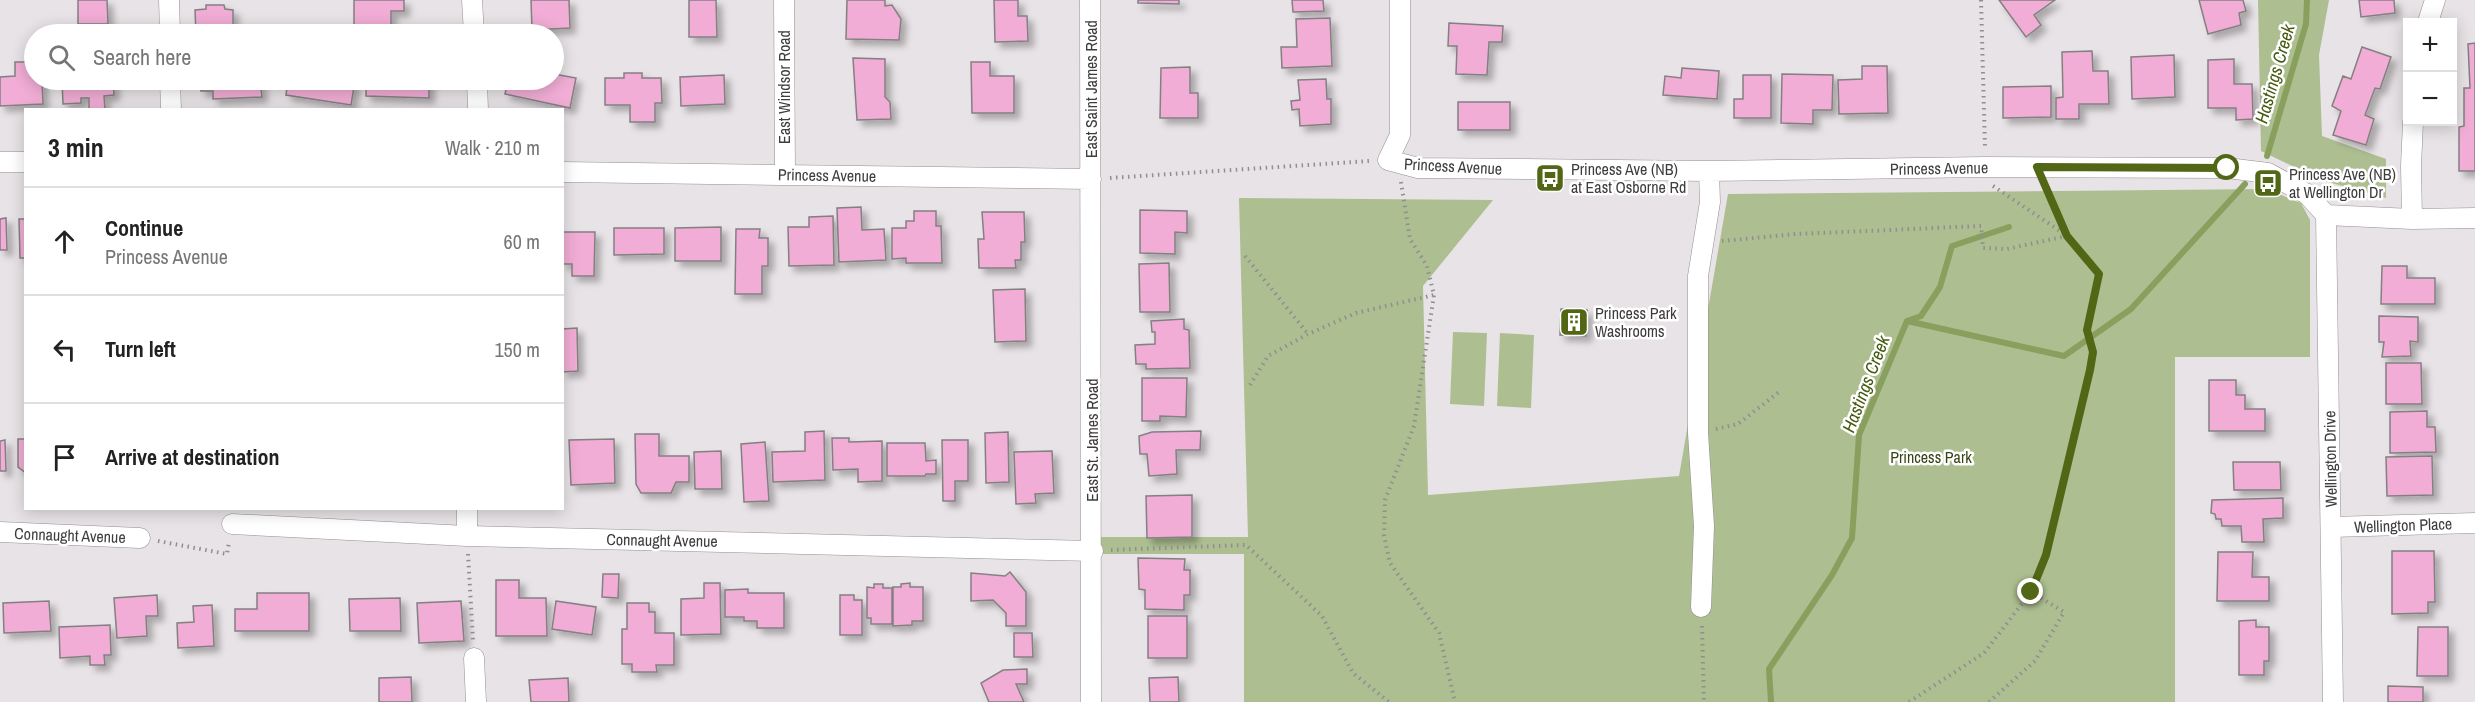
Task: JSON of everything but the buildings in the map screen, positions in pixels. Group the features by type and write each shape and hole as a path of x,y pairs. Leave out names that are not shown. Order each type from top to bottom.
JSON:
{"street":[{"path":"169,0 170,24"},
{"path":"472,0 473,24"},
{"name":"East Windsor Road","path":"784,0 785,174"},
{"name":"East Saint James Road","path":"1090,0 1091,179"},
{"path":"1393,162 1400,135 1400,0"},
{"path":"2429,18 2435,0"},
{"path":"170,90 171,108"},
{"path":"477,90 478,108"},
{"path":"2412,219 2411,166 2414,126"},
{"path":"0,162 24,162"},
{"name":"Princess Avenue","path":"1393,162 1418,168 1709,171 1986,167 2227,168 2268,173 2307,194 2326,215"},
{"path":"1701,607 1704,526 1698,433 1698,276 1710,202 1709,171"},
{"name":"Princess Avenue","path":"564,172 1091,179"},
{"name":"East St. James Road","path":"1091,179 1093,550 1091,702"},
{"path":"2326,215 2412,219 2475,218"},
{"name":"Wellington Drive","path":"2326,215 2333,702"},
{"path":"467,510 467,536"},
{"name":"Wellington Place","path":"2331,527 2475,523"},
{"name":"Connaught Avenue","path":"232,524 467,536 1093,550"},
{"name":"Connaught Avenue","path":"0,532 140,538"},
{"path":"474,658 476,702"}],"path":[{"path":"1910,702 1984,652 2031,592 2046,555 2093,352 2087,330 2099,274 2067,236 1990,185 1986,167 1982,0"},
{"path":"1091,179 1393,162 1410,239 1427,266 1434,296 1414,426 1385,500 1384,536 1390,563 1439,633 1455,702"},
{"path":"2037,167 2067,236"},
{"path":"1704,243 1796,234 1981,226 1983,248 2007,249 2067,236"},
{"path":"1245,256 1308,334"},
{"path":"1250,385 1268,356 1308,334 1356,313 1434,296"},
{"path":"1698,433 1738,424 1779,392"},
{"path":"467,536 474,658"},
{"path":"140,538 227,554"},
{"path":"1093,550 1246,544 1322,616 1353,673 1389,702"},
{"path":"1989,702 2035,661 2064,612 2031,592"},
{"path":"1701,607 1704,702"}],"green space":[{"path":"2258,0 2329,0 2319,55 2322,136 2386,159 2386,198 2321,180 2261,151"},
{"name":"Princess Park","path":"2266,189 2301,203 2310,220 2310,357 2175,357 2175,702 1244,702 1244,554 1089,554 1089,537 1248,537 1239,198 1493,200 1423,286 1428,495 1679,476 1728,194"},
{"path":"1453,332 1487,333 1484,406 1450,404"},
{"path":"1500,333 1534,335 1531,408 1497,406"}],"waterway":[{"name":"Hastings Creek","path":"2267,156 2306,24 2307,0"},
{"name":"Hastings Creek","path":"1771,702 1769,669 1832,575 1852,538 1859,435 1907,321 2064,356 2131,309 2245,184"},
{"path":"1907,321 1921,316 1940,287 1952,246 2009,227"}],"place":[{"name":"Princess Ave (NB) at East Osborne Rd","path":"1550,178"},
{"name":"Princess Ave (NB) at Wellington Dr","path":"2268,183"},
{"name":"Princess Park Washrooms","path":"1574,322"}],"route":[{"path":"2031,592 2046,555 2090,370 2093,352 2087,330 2099,274 2067,236 2037,167 2227,168"}]}
